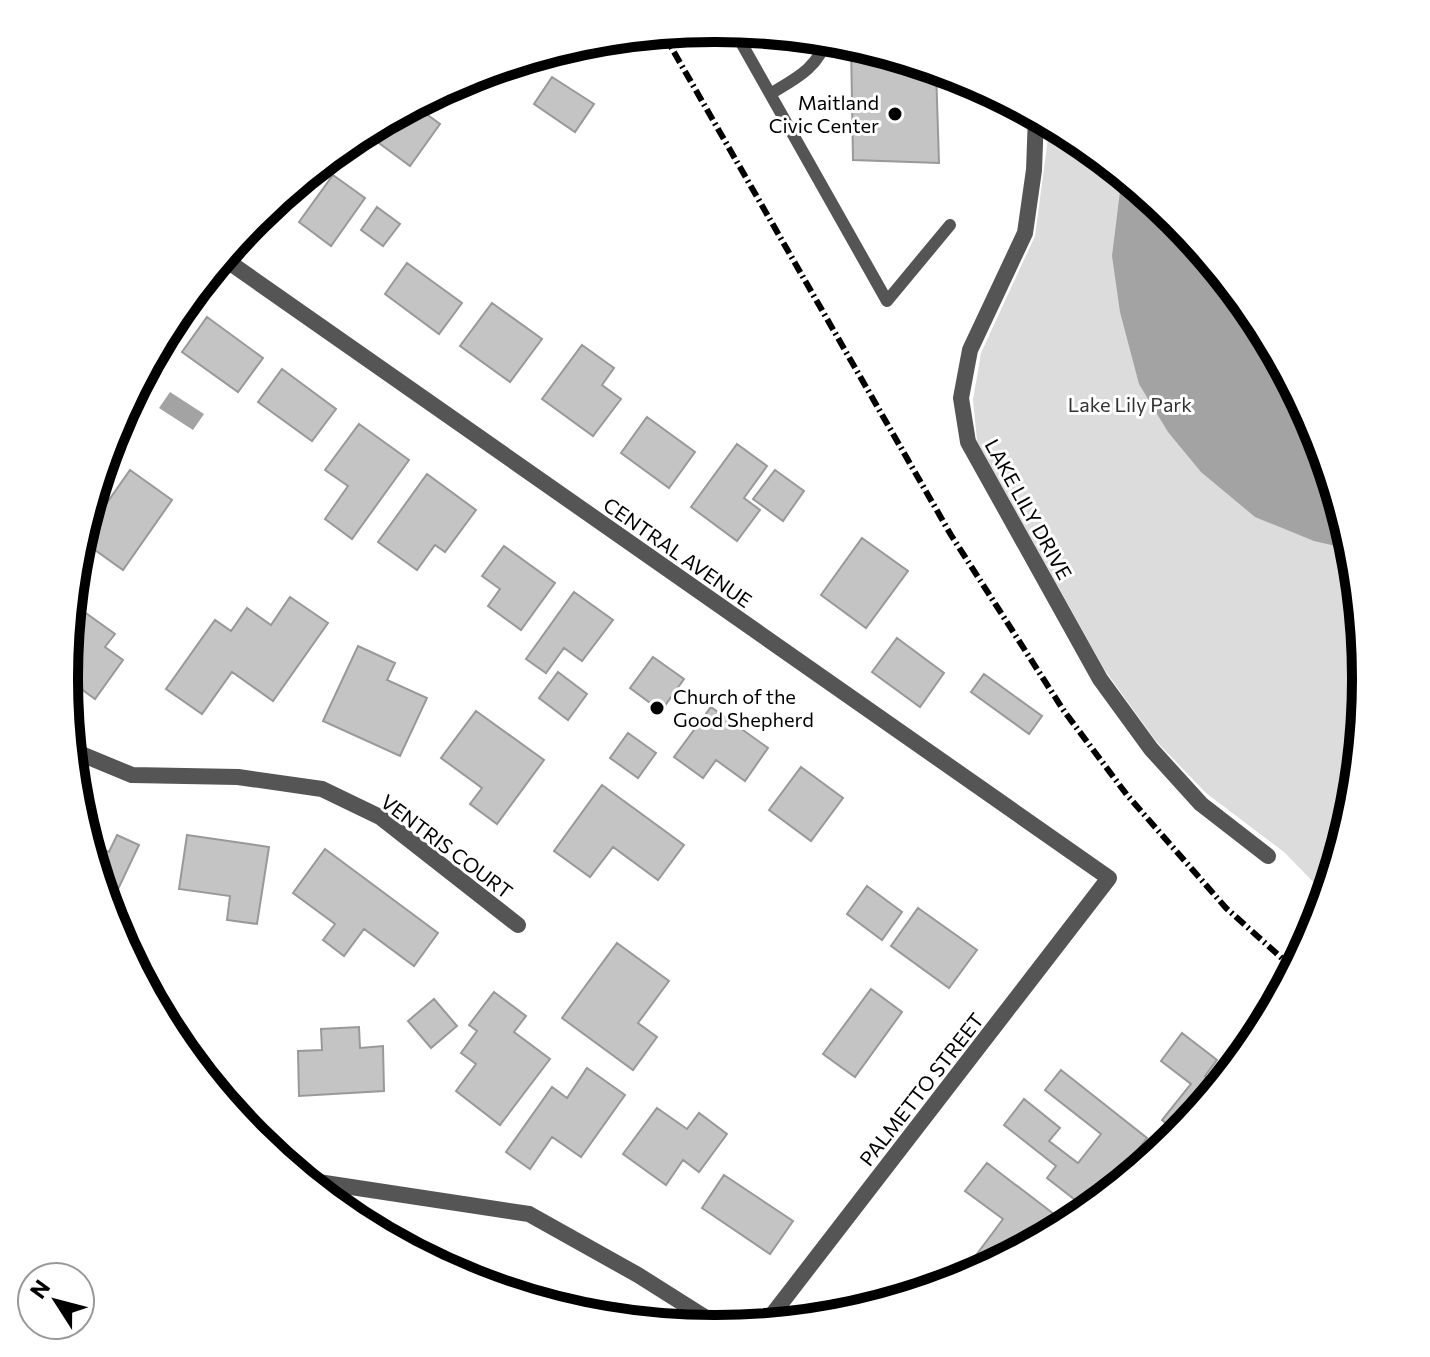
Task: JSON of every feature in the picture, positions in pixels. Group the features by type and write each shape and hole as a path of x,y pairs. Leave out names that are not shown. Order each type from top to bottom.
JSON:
{"street":[{"name":"LAKE LILY DRIVE","path":"1036,129 1034,170 1025,233 970,350 961,398 968,442 1100,679 1134,726 1201,804 1268,856"},
{"name":"CENTRAL AVENUE","path":"232,264 1109,878"},
{"name":"VENTRIS COURT","path":"83,755 132,775 238,777 322,789 380,817 518,925"},
{"name":"PALMETTO STREET","path":"774,1312 1109,878"},
{"path":"329,1184 529,1214 638,1275 701,1315"}],"lane":[{"path":"741,43 887,301 950,225"},
{"path":"770,94 805,73 822,51"}],"green space":[{"name":"Lake Lily Park","path":"1048,136 1135,200 1194,259 1220,291 1266,360 1303,435 1318,474 1339,554 1346,595 1352,678 1346,762 1330,843 1317,886 1284,852 1206,793 1155,740 1104,669 977,441 973,400 981,353 1035,236"}],"shaded area":[{"path":"1120,188 1194,259 1220,291 1266,360 1286,397 1318,474 1337,546 1314,541 1255,517 1201,472 1168,432 1139,384 1120,312 1112,256"},
{"path":"170,392 204,414 193,430 159,408"}],"building":[{"name":"Maitland Civic Center","path":"851,57 936,82 939,163 853,160"},
{"path":"552,77 594,104 575,132 534,104"},
{"path":"424,113 440,124 410,166 375,140"},
{"path":"333,175 365,198 331,246 299,222"},
{"path":"377,207 400,224 383,246 361,230"},
{"path":"407,263 462,303 439,334 385,294"},
{"path":"492,303 542,339 510,382 460,346"},
{"path":"207,317 263,358 238,392 182,352"},
{"path":"582,345 614,368 602,385 621,399 593,436 542,399"},
{"path":"282,369 336,409 312,441 258,402"},
{"path":"647,417 695,452 669,488 621,453"},
{"path":"359,424 409,460 352,539 325,519 348,486 325,470"},
{"path":"737,444 767,466 744,498 760,510 737,541 691,507"},
{"path":"130,470 172,500 123,570 92,548 101,512"},
{"path":"775,470 804,491 783,521 753,499"},
{"path":"427,474 476,510 445,552 435,545 417,570 378,542"},
{"path":"862,538 908,571 866,628 821,595"},
{"path":"504,546 555,583 521,630 488,606 500,589 482,576"},
{"path":"574,592 613,620 582,661 564,648 546,673 526,659"},
{"path":"290,597 328,623 273,701 232,672 202,714 166,689 215,620 231,631 247,608 271,625"},
{"path":"82,612 115,634 105,647 123,660 95,699 78,687"},
{"path":"897,638 944,673 920,707 872,672"},
{"path":"358,646 395,663 387,680 427,698 400,756 323,721"},
{"path":"653,657 684,679 661,711 630,688"},
{"path":"558,672 587,694 568,720 539,698"},
{"path":"984,674 1042,716 1029,734 971,692"},
{"path":"711,707 768,748 745,781 716,760 703,778 674,757"},
{"path":"476,711 544,760 497,824 470,804 482,788 441,758"},
{"path":"628,733 656,753 638,778 610,758"},
{"path":"801,767 843,798 811,841 769,810"},
{"path":"602,785 684,845 658,880 613,847 590,877 554,851"},
{"path":"117,835 139,845 116,893 102,849 109,852"},
{"path":"187,835 269,847 257,924 227,920 230,896 179,889"},
{"path":"325,849 438,933 414,966 364,929 344,956 323,940 335,924 293,893"},
{"path":"867,886 902,912 882,940 847,914"},
{"path":"918,908 977,950 949,988 891,946"},
{"path":"617,943 669,981 638,1023 657,1037 633,1070 562,1018"},
{"path":"871,989 902,1012 855,1077 823,1054"},
{"path":"494,992 526,1016 514,1032 550,1059 500,1125 456,1091 476,1064 461,1053 477,1031 469,1025"},
{"path":"434,999 457,1026 431,1048 408,1021"},
{"path":"359,1027 360,1048 383,1046 384,1091 299,1096 298,1051 322,1050 321,1029"},
{"path":"1182,1033 1217,1060 1205,1076 1209,1079 1169,1125 1162,1120 1191,1084 1161,1061"},
{"path":"587,1068 625,1095 581,1157 552,1137 530,1169 506,1152 552,1087 567,1098"},
{"path":"1061,1070 1147,1138 1128,1163 1077,1202 1047,1178 1056,1166 1004,1125 1024,1099 1060,1128 1049,1141 1078,1163 1101,1134 1045,1090"},
{"path":"657,1108 687,1129 699,1113 727,1134 699,1172 683,1160 666,1185 623,1154"},
{"path":"987,1163 1056,1216 976,1259 1003,1219 965,1191"},
{"path":"724,1175 793,1221 770,1254 702,1208"}],"railway":[{"path":"669,43 951,535 1064,711 1127,795 1226,908 1285,961"}],"place":[{"name":"Maitland Civic Center","path":"895,114"},
{"name":"Church of the Good Shepherd","path":"657,708"}]}
